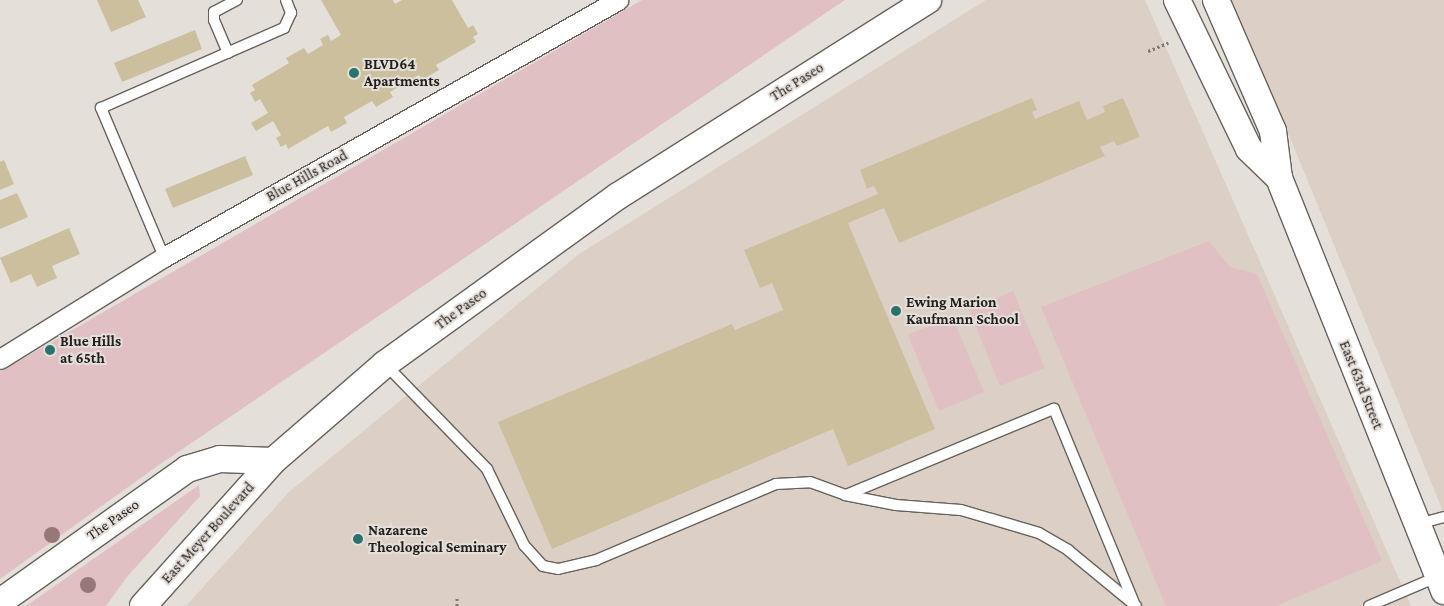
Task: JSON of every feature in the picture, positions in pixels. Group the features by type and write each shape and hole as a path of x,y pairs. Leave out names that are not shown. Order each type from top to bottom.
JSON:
{"main road":[{"name":"The Paseo","path":"0,602 187,469 220,459 273,461 385,364 618,196 928,0"},
{"name":"East 63rd Street","path":"1177,0 1249,149 1279,178"},
{"name":"East 63rd Street","path":"1217,6 1273,131 1279,178 1441,584"},
{"name":"East Meyer Boulevard","path":"143,606 273,461"}],"street":[{"name":"Blue Hills Road","path":"0,359 164,257 618,0"}],"lane":[{"path":"228,53 214,20 214,12 237,0"},
{"path":"164,257 101,108 284,28 291,13 286,0"},
{"path":"385,364 487,469 524,545 543,566 558,569 596,560 776,484 810,482 846,495 896,506 961,510 1039,533 1068,550 1136,606 1054,409 846,495"},
{"path":"1417,524 1444,517"},
{"path":"1369,606 1441,584"}],"path":[{"path":"1148,52 1168,43"},
{"path":"457,598 457,606"}],"shaded area":[{"path":"642,0 845,0 156,467 0,579 0,372"},
{"name":"Ewing Marion Kaufmann School","path":"986,0 1145,0 1411,606 186,606 289,492 579,254"},
{"path":"1231,0 1444,0 1444,514 1298,157"},
{"path":"1209,241 1230,267 1257,274 1382,561 1276,606 1166,606 1041,307"},
{"path":"1013,291 1045,368 1000,386 969,310"},
{"path":"952,316 984,392 939,411 908,335"},
{"path":"199,485 200,496 126,578 106,606 26,606"}],"building":[{"path":"97,0 138,0 146,17 111,32"},
{"name":"BLVD64 Apartments","path":"321,0 393,0 395,4 402,0 452,0 468,28 473,25 478,34 473,37 476,42 436,65 439,70 422,80 419,75 390,92 393,97 376,107 372,101 344,117 347,123 331,132 328,126 288,149 286,144 281,147 276,138 281,135 273,121 256,131 251,123 268,113 260,99 255,102 250,93 255,90 252,85 289,63 286,58 304,48 308,54 323,45 320,39 328,35 331,41 341,35"},
{"path":"195,30 202,49 122,82 114,63"},
{"name":"Ewing Marion Kaufmann School","path":"1032,98 1037,110 1032,112 1035,119 1079,101 1087,120 1105,112 1103,106 1123,98 1140,137 1117,146 1114,141 1100,147 1105,156 899,243 884,208 848,223 935,429 848,466 833,429 552,549 498,422 732,324 735,330 783,310 772,283 760,288 744,250 878,194 874,186 867,189 860,170"},
{"path":"245,156 253,175 173,208 165,189"},
{"path":"4,160 14,184 0,190 0,162"},
{"path":"17,193 28,217 0,229 0,200"},
{"path":"69,228 80,254 52,266 57,278 37,287 31,274 11,283 0,258"}],"place":[{"name":"BLVD64 Apartments","path":"354,73"},
{"name":"Ewing Marion Kaufmann School","path":"896,311"},
{"name":"Blue Hills at 65th","path":"50,350"},
{"name":"Nazarene Theological Seminary","path":"358,539"}]}
